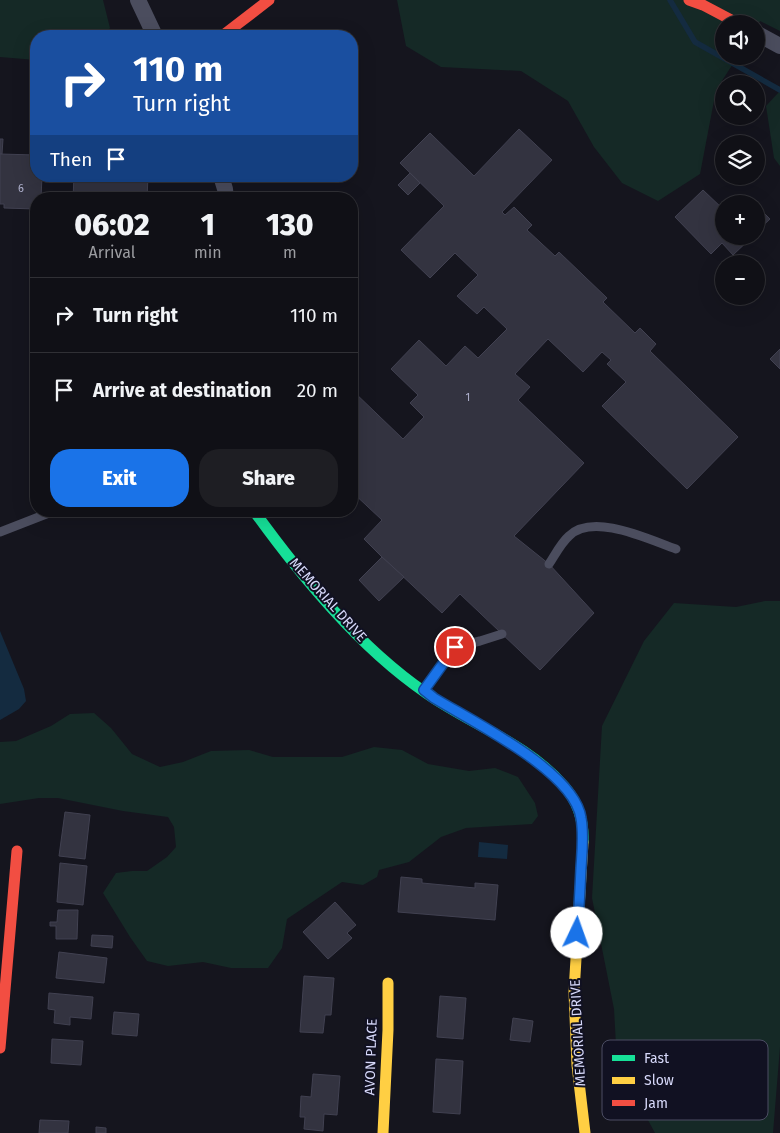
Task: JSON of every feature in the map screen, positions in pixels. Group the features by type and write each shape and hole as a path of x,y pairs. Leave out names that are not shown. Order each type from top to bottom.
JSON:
{"street":[{"path":"138,0 152,30"},
{"path":"230,30 270,0"},
{"path":"689,0 722,15"},
{"path":"765,38 780,46"},
{"name":"MEMORIAL DRIVE","path":"259,517 308,580 355,634 434,698 540,764 566,787 577,805 583,834 574,992 577,1065 585,1133"},
{"path":"0,1048 17,851"},
{"name":"AVON PLACE","path":"383,1133 388,1030 388,983"}],"lane":[{"path":"0,532 39,517"},
{"path":"549,564 570,535 582,528 595,526 613,528 676,549"},
{"path":"424,690 455,647 502,634"}],"green space":[{"path":"0,0 103,0 110,28 108,30 30,30 30,60 0,57"},
{"path":"397,0 780,0 780,31 765,24 765,15 715,15 715,65 732,65 726,75 715,75 715,95 700,174 658,201 622,183 594,147 568,101 521,71 441,67 406,46"},
{"path":"780,91 780,166 774,158 766,106"},
{"path":"765,601 780,601 780,1047 773,1133 655,1133 648,1120 768,1120 768,1040 616,1040 614,1009 592,898 602,726 644,641 674,603 736,607"},
{"path":"94,713 111,728 132,754 160,767 183,762 211,751 249,750 273,757 342,757 374,747 402,750 428,764 469,771 495,768 518,777 535,803 538,816 532,824 466,828 441,837 409,862 379,870 377,877 363,885 342,882 287,919 282,948 268,968 231,968 203,962 168,966 147,961 103,893 116,873 147,871 167,857 176,847 174,827 168,817 123,811 58,798 39,798 0,804 0,742 16,741 51,726 70,714"}],"water":[{"path":"0,631 24,689 26,701 19,709 0,720"},
{"path":"479,842 508,845 507,859 478,857"}],"building":[{"path":"519,129 552,160 502,212 505,215 514,207 532,225 527,230 555,256 559,252 607,298 603,302 635,333 640,328 656,344 650,351 738,437 687,489 602,406 626,382 607,364 611,360 602,352 583,372 548,339 515,374 530,387 518,400 584,463 514,536 549,564 594,613 540,670 460,594 442,613 382,557 364,539 382,520 358,498 358,396 403,439 424,417 410,403 418,395 391,369 419,340 446,366 465,346 478,358 507,329 484,307 477,314 457,296 478,275 455,253 430,278 401,250 444,206 400,163 430,133 474,176"},
{"path":"0,139 3,139 2,154 0,154"},
{"path":"0,154 30,155 30,182 42,182 41,192 30,192 30,209 4,208 4,204 0,204"},
{"path":"410,173 420,183 408,195 398,185"},
{"path":"74,182 148,182 147,192 73,192"},
{"path":"703,190 715,201 715,245 720,245 711,254 675,217"},
{"path":"765,214 770,219 765,224"},
{"path":"724,245 744,245 733,255"},
{"path":"780,349 780,369 770,359"},
{"path":"382,557 404,577 379,601 359,580"},
{"path":"65,812 90,815 85,859 59,856"},
{"path":"60,863 87,866 83,905 57,902"},
{"path":"401,877 422,879 422,883 475,888 475,883 498,885 495,920 398,912"},
{"path":"335,902 356,925 347,933 352,938 328,959 303,932"},
{"path":"58,910 78,910 77,939 56,939 56,926 50,926 50,922 57,922"},
{"path":"92,935 113,936 112,948 91,946"},
{"path":"59,952 107,958 104,983 56,978"},
{"path":"304,976 334,978 331,1015 325,1015 323,1033 300,1032"},
{"path":"49,993 93,997 91,1019 70,1017 70,1025 54,1023 55,1010 48,1009"},
{"path":"440,996 466,998 463,1039 437,1037"},
{"path":"114,1012 139,1014 137,1036 112,1034"},
{"path":"513,1018 533,1021 530,1042 510,1040"},
{"path":"52,1039 83,1041 81,1065 51,1063"},
{"path":"436,1059 463,1061 460,1114 433,1112"},
{"path":"313,1074 340,1076 337,1115 324,1114 323,1131 304,1129 305,1117 300,1117 301,1096 311,1097"},
{"path":"40,1120 69,1121 68,1133 39,1133"},
{"path":"96,1127 106,1128 106,1133 96,1133"}],"waterway":[{"path":"670,0 695,42 780,90"}],"traffic: fast":[{"path":"259,517 332,609 401,675 443,704 516,746 550,771 569,792 576,805 581,819 583,842"}],"traffic: slow":[{"path":"583,842 574,992 577,1065 585,1133"},
{"path":"383,1133 388,1030 388,983"}],"traffic: jam":[{"path":"230,30 269,0"},
{"path":"689,0 722,15"},
{"path":"0,1048 17,851"}],"route":[{"path":"455,647 424,690 540,764 566,787 577,805 583,834 577,933"}]}
